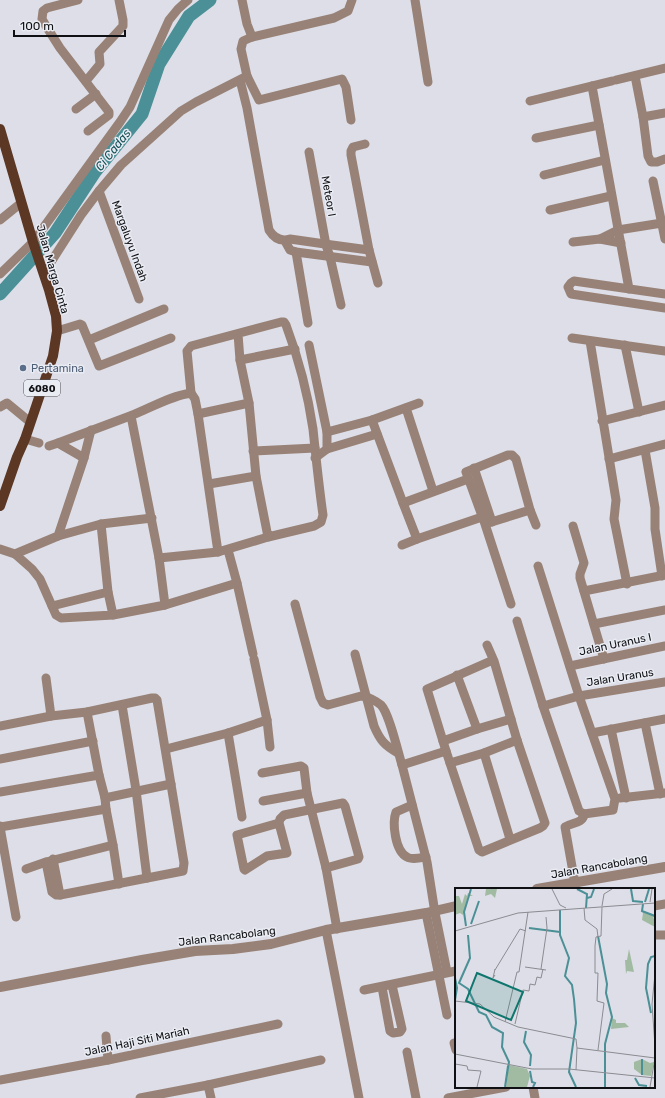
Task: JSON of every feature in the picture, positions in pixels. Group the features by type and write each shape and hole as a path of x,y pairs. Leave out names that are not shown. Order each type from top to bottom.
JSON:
{"main road":[{"name":"Jalan Marga Cinta","path":"0,129 56,316 57,331 53,356 25,439 4,486 0,506"}],"street":[{"path":"78,0 47,8 43,11 42,19 60,48 110,113 88,131"},
{"path":"86,81 100,64 99,52 122,26 123,20 119,0"},
{"path":"0,274 35,247 130,107 169,20 188,0"},
{"path":"242,0 252,37"},
{"path":"352,0 348,11 334,18 252,37 243,41 241,44 243,78 269,230 272,236 284,241 290,239 369,250"},
{"path":"415,0 428,82"},
{"path":"530,101 665,68"},
{"path":"635,76 648,156 651,162 657,162 665,159"},
{"path":"243,78 258,100 342,79 346,87 352,120"},
{"path":"43,270 99,191 181,111 243,78"},
{"path":"592,86 629,289"},
{"path":"76,109 96,94"},
{"path":"643,118 665,113"},
{"path":"536,138 599,126"},
{"path":"365,144 353,148 351,155 369,250 378,283"},
{"name":"Meteor I","path":"309,152 326,244 341,305"},
{"path":"544,175 605,160"},
{"path":"654,181 662,208 662,223 665,239"},
{"name":"Margaluyu Indah","path":"99,191 139,299"},
{"path":"550,210 611,196"},
{"path":"0,220 21,203"},
{"path":"600,239 618,230 662,223"},
{"path":"573,242 600,239 621,243"},
{"path":"284,241 290,250 296,252 372,262"},
{"path":"296,252 308,323"},
{"path":"665,294 574,280 568,287 571,294 665,308"},
{"path":"89,340 164,309"},
{"path":"159,558 218,552 228,550 268,537 314,526 322,520 313,428 303,378 295,349 284,322 191,346 187,351 191,393 195,399 198,414 218,552"},
{"path":"57,331 80,324 84,328 98,364 101,366 171,338"},
{"path":"238,334 240,360 249,403 256,476 268,537"},
{"path":"572,338 665,351"},
{"path":"590,341 616,500 614,519 627,584"},
{"path":"309,345 327,432 327,449"},
{"path":"625,345 639,412"},
{"path":"240,360 295,349"},
{"path":"84,458 53,445 131,416 159,403 191,393"},
{"path":"0,407 7,403 30,422"},
{"path":"198,414 249,403"},
{"path":"327,432 372,420 419,403"},
{"path":"602,421 665,405"},
{"path":"406,408 433,491"},
{"path":"131,416 152,518 165,605"},
{"path":"372,420 416,540"},
{"path":"58,536 84,458 91,430"},
{"path":"253,451 315,453 376,434"},
{"path":"25,439 39,444"},
{"path":"609,459 665,444"},
{"path":"584,591 664,576 655,535 655,508 645,450"},
{"path":"486,521 466,472 508,455 512,455 515,457 530,510 536,525"},
{"path":"474,468 486,521 511,604"},
{"path":"209,484 256,476"},
{"path":"403,503 468,479"},
{"path":"402,545 530,510"},
{"path":"15,554 58,536 101,524 152,518"},
{"path":"101,524 108,592 113,615"},
{"path":"573,526 584,563 580,574 604,659"},
{"path":"1,550 15,554 32,569 40,579 56,615 61,618 113,615 165,605 237,583"},
{"path":"228,550 254,656 267,720 270,747"},
{"path":"517,621 543,706 579,810 584,814 613,810 615,799 579,696 538,566"},
{"path":"52,606 108,592"},
{"path":"296,604 320,697 323,703 328,705 366,696 381,705 384,710 402,765 429,872 430,912 447,973 448,1015"},
{"path":"594,624 665,610"},
{"path":"487,645 493,660 517,740 545,823 540,828 481,851 446,751 427,689 493,660"},
{"name":"Jalan Uranus I","path":"570,666 665,646"},
{"path":"355,654 378,735 383,744 398,753"},
{"path":"457,675 477,729"},
{"path":"46,678 51,716"},
{"name":"Jalan Uranus","path":"543,706 579,696 665,682"},
{"path":"0,726 51,716 87,712 155,698 156,700 166,748 170,784 184,868 182,871 60,895 49,860"},
{"path":"122,704 136,790 147,878"},
{"path":"87,712 105,798 119,884"},
{"path":"443,741 511,719"},
{"path":"592,733 665,719"},
{"path":"166,748 228,733 267,720"},
{"path":"615,799 662,793 645,723"},
{"path":"611,729 626,798"},
{"path":"228,733 242,817"},
{"path":"450,763 484,753 517,740"},
{"path":"0,759 93,741"},
{"path":"402,765 446,751"},
{"path":"484,753 510,839"},
{"path":"262,773 302,766 305,770 307,793 326,868 359,1098"},
{"path":"0,792 99,775"},
{"path":"105,798 136,790 170,784"},
{"path":"263,801 307,793"},
{"path":"279,823 245,832 237,836 244,869 247,870 267,856 287,854 279,823 280,819 284,815 343,803 359,855 358,859 326,868"},
{"path":"412,805 396,812 394,818 394,830 401,851 407,857 426,860"},
{"path":"16,917 2,855 0,826 106,809"},
{"path":"575,886 565,828 570,824 581,821 584,814"},
{"path":"26,869 49,860 113,845"},
{"name":"Jalan Rancabolang","path":"550,888 575,886 665,868"},
{"path":"655,906 665,904"},
{"name":"Jalan Rancabolang","path":"0,987 195,951 233,949 271,944 336,932 455,906"},
{"path":"655,935 665,938"},
{"path":"364,990 447,973"},
{"path":"382,987 390,1031 393,1033 400,1032 402,1029 392,985"},
{"name":"Jalan Haji Siti Mariah","path":"0,1080 108,1060 278,1024"},
{"path":"106,1036 108,1060"},
{"path":"407,1052 416,1098"},
{"path":"140,1098 208,1085 321,1060"},
{"path":"208,1085 211,1098"},
{"path":"448,1098 466,1091 496,1088"},
{"path":"533,1088 535,1098"}],"waterway":[{"name":"Ci Cadas","path":"0,294 55,233 95,172 142,114 159,64 189,16 210,0"}],"place":[{"name":"Pertamina","path":"23,368"}]}
